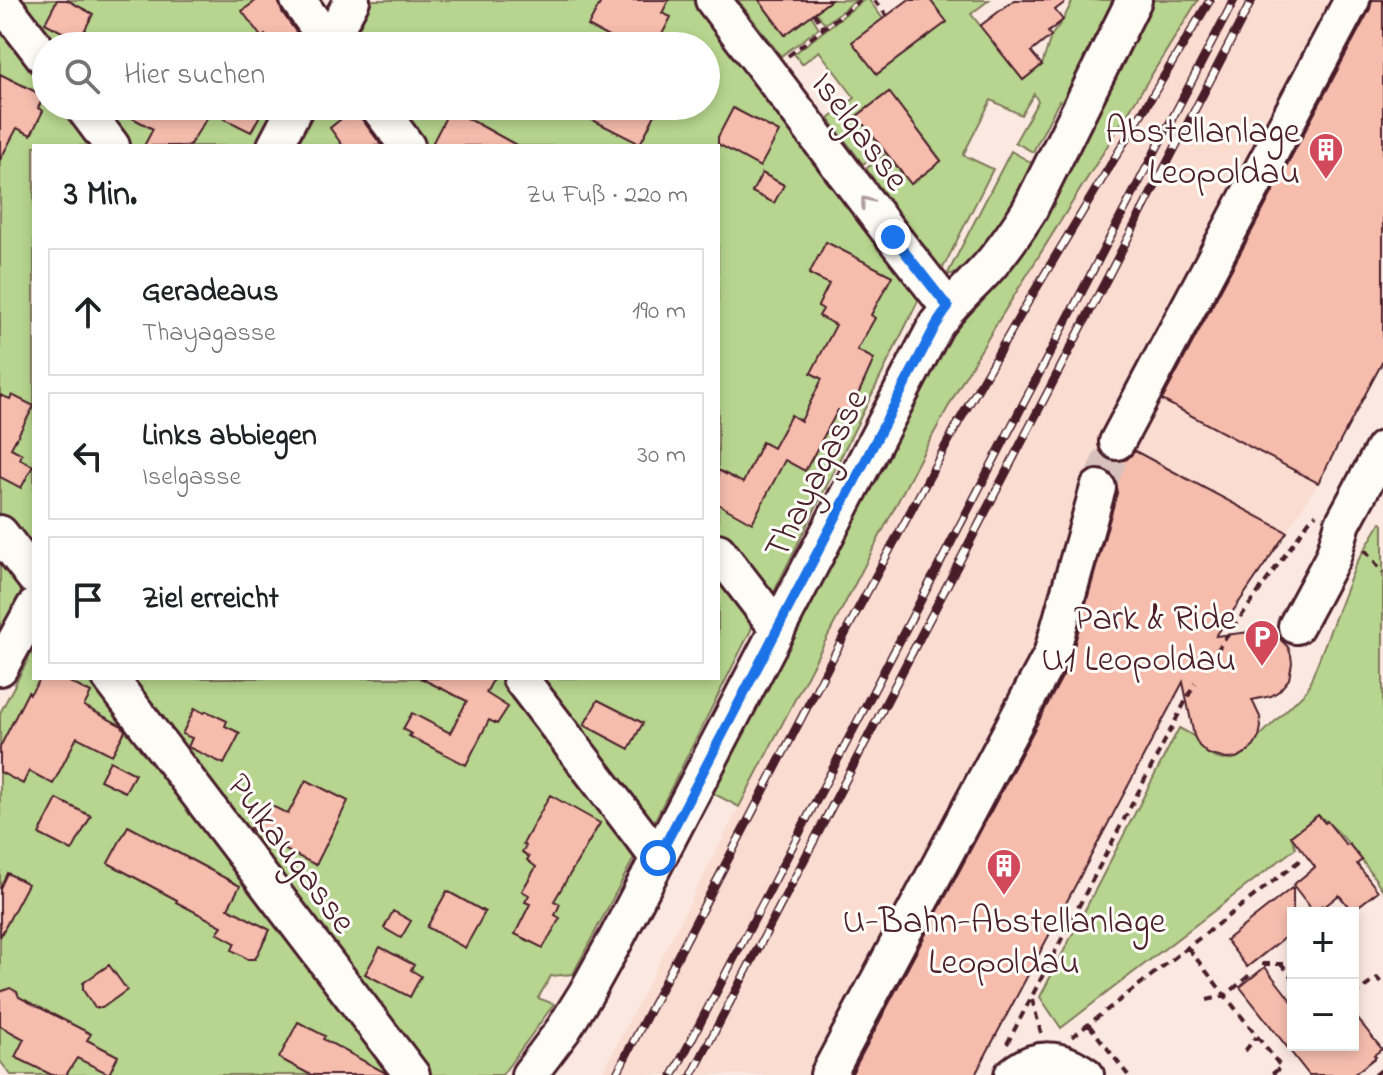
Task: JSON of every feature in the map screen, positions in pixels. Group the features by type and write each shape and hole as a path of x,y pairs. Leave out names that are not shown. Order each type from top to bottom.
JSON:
{"street":[{"path":"0,0 32,42"},
{"path":"298,0 320,32"},
{"path":"336,32 352,0"},
{"name":"Iselgasse","path":"713,0 948,307"},
{"name":"Thayagasse","path":"529,1075 586,993 936,325 948,307 1011,240 1029,211 1134,0"},
{"path":"1117,442 1352,0"},
{"path":"92,120 110,144"},
{"path":"276,144 289,120"},
{"path":"388,120 406,144"},
{"path":"1296,626 1333,557 1343,523 1383,449"},
{"path":"828,1075 1051,655 1098,488"},
{"path":"0,533 32,574"},
{"path":"720,554 778,629"},
{"path":"0,668 32,611"},
{"name":"Pulkaugasse","path":"112,680 412,1075"},
{"path":"522,680 658,858"},
{"path":"1008,1062 1067,1066"}],"path":[{"path":"767,72 860,0"},
{"path":"874,0 887,16"},
{"path":"814,13 824,28"},
{"path":"1208,663 1314,515 1326,513 1343,523"},
{"path":"1008,1062 1031,997 1195,683"},
{"path":"1067,1066 1073,1036 1303,858"},
{"path":"1188,948 1281,1067 1271,1075"},
{"path":"1281,963 1287,971"},
{"path":"1262,964 1287,964"},
{"path":"1207,1000 1225,996 1252,973"},
{"path":"1359,992 1377,978 1383,985"},
{"path":"1031,997 1067,1066"},
{"path":"1089,1025 1128,1075"},
{"path":"1245,1051 1256,1036"},
{"path":"1375,1075 1383,1069"}],"shaded area":[{"path":"1198,0 1383,0 1383,361 1318,483 1179,690 975,1075 601,1075 963,380"}],"green space":[{"path":"12,0 288,0 304,32 36,32"},
{"path":"373,0 697,0 921,295 772,596 720,542 720,144 416,144 398,120 720,120 720,32 356,32"},
{"path":"738,0 764,0 761,3 785,35 811,15 819,28 781,56"},
{"path":"831,0 856,0 825,24 816,12"},
{"path":"864,0 869,0 883,19 853,42 877,74 946,22 930,0 989,0 971,14 1023,80 1042,65 1051,36 1073,0 1122,0 1070,105 1059,101 1033,152 1015,142 1038,101 1034,94 1021,115 991,100 963,155 993,169 942,270 866,169 886,153 894,164 941,160 889,92 857,116 883,149 863,164 829,119 855,98 819,51 802,64 794,54"},
{"path":"1149,0 1198,0 963,380 739,807 707,790 945,330"},
{"path":"0,13 32,55 32,120 82,120 100,144 32,144 32,558 0,518"},
{"path":"104,120 273,120 260,144 122,144"},
{"path":"311,120 376,120 394,144 298,144"},
{"path":"1011,151 1032,163 1037,168 1036,174 970,270 947,275"},
{"path":"1381,522 1383,890 1345,840 1318,815 1291,836 1296,848 1061,1028 1040,997 1179,728 1196,738 1216,758 1230,759 1250,749 1307,690 1356,564"},
{"path":"0,551 22,580 24,592 0,639"},
{"path":"720,575 751,615 751,630 653,824 531,680 720,680"},
{"path":"32,652 32,680 98,680 401,1075 11,1075 0,1061 0,713"},
{"path":"123,680 509,680 633,843 635,856 573,974 551,976 538,998 554,1004 502,1075 427,1075"}],"building":[{"path":"57,0 67,0 93,14 84,32 62,32 45,23"},
{"path":"257,0 278,0 282,12 296,32 258,32 242,11"},
{"path":"602,0 669,0 662,13 671,17 663,32 599,32 588,26"},
{"path":"759,0 831,0 785,35"},
{"path":"908,0 930,0 947,22 877,74 852,42"},
{"path":"1014,0 1068,0 1055,10 1063,20 1048,32 1051,36 1031,52 1042,65 1023,80 980,26"},
{"name":"Abstellanlage Leopoldau","path":"1372,0 1383,0 1383,361 1318,483 1162,400 1370,9"},
{"path":"0,74 32,90 32,120 38,120 31,135 17,128 0,160"},
{"path":"889,92 941,161 911,184 857,116"},
{"path":"733,108 779,132 760,167 718,144 718,137"},
{"path":"136,120 206,120 190,144 145,144 153,129"},
{"path":"227,120 257,120 251,132"},
{"path":"340,120 362,120 380,144 342,144 330,128"},
{"path":"444,120 471,120 514,144 432,144"},
{"path":"593,120 652,120 640,144"},
{"path":"762,173 784,185 774,203 752,192"},
{"path":"826,242 892,276 871,315 875,318 857,350 874,359 849,415 838,410 805,471 785,460 752,523 720,505 720,471 743,483 762,442 773,448 791,415 801,421 822,379 811,373 836,325 819,316 823,309 818,306 829,284 809,274"},
{"path":"0,395 10,399 12,395 32,405 11,448 22,454 20,459 32,468 21,488 0,477"},
{"name":"U-Bahn-Abstellanlage Leopoldau","path":"1135,451 1287,532 1216,636 1259,631 1279,638 1291,655 1289,679 1271,696 1252,700 1260,717 1259,737 1246,753 1226,759 1208,754 1199,746 1194,736 1183,682 975,1075 851,1075 1069,664 1117,493 1113,475 1104,469 1094,469 1100,452 1107,459 1117,462 1127,459"},
{"path":"40,680 66,680 91,693 84,706 122,726 125,731 112,755 77,737 53,784 29,771 23,784 0,772 0,747 28,692 30,694"},
{"path":"424,680 493,680 486,693 508,707 497,724 489,720 466,765 409,736 411,734 403,729 412,713 450,733 467,701"},
{"path":"598,700 643,723 629,749 584,725"},
{"path":"195,708 227,721 225,726 240,733 224,764 188,747 192,738 182,734"},
{"path":"110,761 135,774 125,792 100,780"},
{"path":"306,780 348,801 316,865 259,837 260,834 250,829 264,802 288,814"},
{"path":"550,795 600,823 554,901 560,904 555,915 560,918 543,948 515,934 530,904 525,902 529,895 522,891 536,867 522,852 526,846 523,844"},
{"path":"57,799 91,816 72,851 39,834"},
{"path":"1318,815 1362,860 1357,864 1378,891 1357,907 1349,907 1339,895 1324,907 1310,907 1293,885 1315,867 1291,836"},
{"path":"128,826 240,886 228,908 270,930 255,959 248,959 232,950 235,943 217,933 222,926 108,863"},
{"path":"7,873 28,884 0,937 0,888"},
{"path":"1293,887 1293,907 1287,907 1287,936 1247,967 1226,940"},
{"path":"447,891 485,912 465,948 427,927"},
{"path":"393,911 411,921 401,938 384,928"},
{"path":"380,947 414,965 411,970 421,976 410,997 365,974"},
{"path":"109,965 127,990 102,1008 95,1008 83,990 83,983"},
{"path":"1265,967 1287,995 1287,1047 1240,987"},
{"path":"10,988 19,997 91,1034 87,1040 118,1056 109,1074 77,1058 66,1075 52,1075 15,1057 24,1039 0,1026 0,992"},
{"path":"1359,1020 1382,1049 1353,1075 1309,1075 1290,1051 1359,1051"},
{"path":"298,1022 387,1075 311,1075 279,1058"}],"tunnel":[{"path":"1098,488 1117,442"}],"railway":[{"path":"616,1075 957,425 1210,0"},
{"path":"673,1075 1234,0"},
{"path":"692,1075 1252,0"}],"place":[{"name":"Abstellanlage Leopoldau","path":"1326,181"},
{"name":"Park & Ride U1 Leopoldau","path":"1262,668"},
{"name":"U-Bahn-Abstellanlage Leopoldau","path":"1004,897"}],"route":[{"path":"658,858 948,307 893,237"}]}
